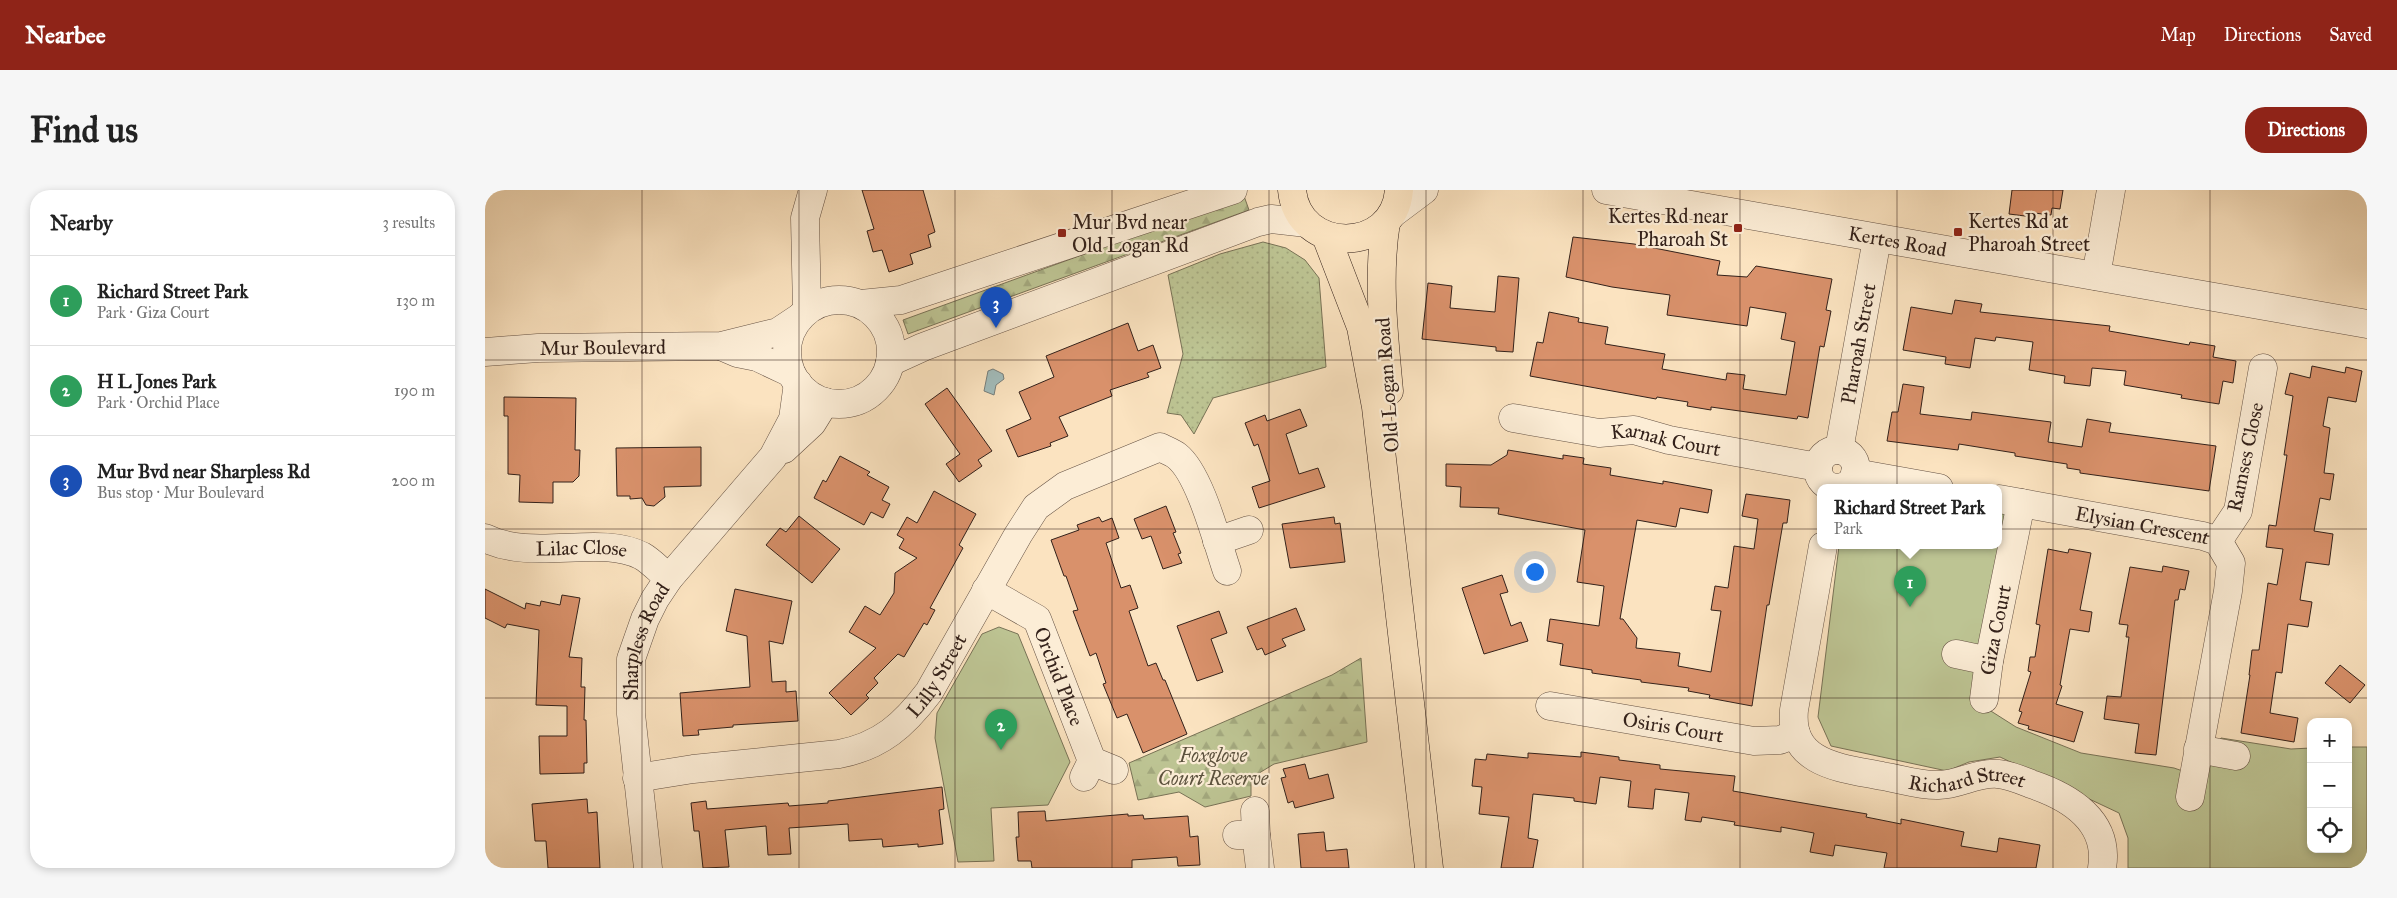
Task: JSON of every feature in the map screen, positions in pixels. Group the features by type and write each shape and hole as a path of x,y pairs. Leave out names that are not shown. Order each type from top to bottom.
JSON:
{"main road":[{"name":"Old Logan Road","path":"1292,190 1297,209 1316,229 1361,327 1376,407 1429,868"},
{"name":"Old Logan Road","path":"1392,209 1381,252 1383,326 1391,407 1393,548"},
{"path":"1316,229 1341,239 1358,238 1373,232 1392,209"}],"street":[{"path":"803,314 807,256 805,218 813,190"},
{"path":"807,256 824,282 852,302 875,313 885,326 891,342 890,362 887,373 879,386 868,395 855,401 840,404 825,402 810,395 795,378 787,359 787,344 791,330 803,314 818,304 852,302 901,300 1233,190"},
{"path":"1392,209 1424,190"},
{"name":"Kertes Road","path":"1607,190 2367,324"},
{"path":"2096,276 2111,190"},
{"path":"890,362 923,347 1258,222 1271,219 1316,229"},
{"name":"Pharoah Street","path":"1835,479 1825,454 1839,450 1877,238"},
{"name":"Mur Boulevard","path":"485,352 538,348 721,346 779,332 803,314"},
{"name":"Mur Boulevard","path":"721,346 737,353 757,357 795,378"},
{"name":"Ramses Close","path":"2218,541 2238,511 2263,368"},
{"name":"Sharpless Road","path":"773,457 793,419 795,378"},
{"name":"Sharpless Road","path":"649,868 631,714 631,659 645,619 669,578 773,457 812,423 825,402"},
{"name":"Karnak Court","path":"1513,418 1599,433 1634,430 1835,479"},
{"name":"Lilly Street","path":"637,778 693,769 839,754 859,750 878,742 912,715 929,692 986,590 1036,507 1065,486 1160,447 1178,457 1190,472 1198,488 1217,541"},
{"path":"1835,479 1893,484"},
{"name":"Elysian Crescent","path":"2010,501 2203,536 2218,541 2231,563 2228,591 2190,797"},
{"name":"Giza Court","path":"1984,699 2010,501"},
{"path":"1227,571 1217,541 1249,530"},
{"name":"Lilac Close","path":"485,538 495,544 521,549 616,549 641,556 669,578"},
{"path":"1796,734 1793,724 1794,710 1822,549"},
{"name":"Orchid Place","path":"986,590 1037,619 1097,769"},
{"path":"1956,654 1989,661"},
{"name":"Osiris Court","path":"1551,706 1754,741 1780,740 1796,734"},
{"name":"Richard Street","path":"1796,734 1803,746 1815,759 1829,766 1931,784 1951,784 1976,776 2000,774 2039,786 2067,799 2082,809 2091,820 2098,830 2102,845 2102,868"},
{"path":"2200,736 2236,756"},
{"path":"1250,827 1260,868"}],"green space":[{"path":"1244,196 1249,210 908,334 903,320"},
{"path":"1263,242 1286,248 1305,260 1319,278 1326,367 1213,398 1194,434 1181,415 1167,413 1183,354 1168,275 1220,254"},
{"path":"2002,511 2006,512 2002,534"},
{"path":"1839,549 1999,549 1972,699 2016,727 2081,753 2174,768 2200,777 2221,738 2291,749 2307,748 2307,853 2352,853 2352,747 2367,747 2367,868 2128,868 2128,838 2119,813 2000,757 1969,762 1947,771 1831,746 1818,717"},
{"path":"999,627 1018,634 1070,762 1048,805 991,808 994,861 958,862 935,738 937,713 982,634"},
{"name":"Foxglove Court Reserve","path":"1361,658 1367,742 1274,764 1251,778 1251,796 1205,807 1179,792 1138,800 1129,763 1332,675"}],"water":[{"path":"993,369 1003,374 1004,379 996,385 994,395 984,391 988,371"}],"building":[{"path":"862,190 923,190 935,232 928,235 931,247 910,254 913,264 889,272 882,250 873,252 867,231 874,229"},
{"path":"2012,190 2063,190 2060,209 2052,208 2051,215 2034,213 2033,217 2009,214"},
{"path":"1573,237 1634,244 1720,261 1717,275 1747,277 1756,266 1832,279 1826,310 1831,311 1824,347 1820,346 1808,418 1798,416 1797,419 1711,407 1711,410 1687,406 1688,402 1657,397 1656,399 1530,376 1537,342 1543,343 1549,312 1579,318 1578,322 1608,327 1605,344 1665,354 1662,369 1726,380 1727,373 1745,375 1743,389 1786,395 1795,342 1781,339 1786,313 1750,307 1747,326 1667,315 1670,295 1612,287 1566,277"},
{"path":"1498,276 1519,278 1513,352 1496,351 1496,347 1422,339 1428,283 1452,286 1450,308 1495,312"},
{"path":"1955,300 1982,304 1980,312 2110,326 2109,331 2189,345 2190,342 2215,346 2213,357 2236,361 2233,383 2223,381 2219,404 2181,398 2182,395 2124,385 2126,371 2092,368 2090,386 2064,383 2065,376 2029,370 2033,342 1996,337 1995,341 1975,338 1970,368 1945,364 1946,357 1903,350 1911,307 1952,314"},
{"path":"1128,323 1138,351 1153,345 1161,368 1147,373 1149,377 1110,390 1112,396 1059,417 1068,436 1050,443 1051,446 1018,457 1006,430 1031,419 1019,392 1054,377 1046,356"},
{"path":"2312,366 2345,373 2346,367 2362,371 2356,402 2328,397 2323,426 2330,428 2324,473 2334,474 2330,500 2320,498 2314,531 2333,534 2329,565 2306,562 2300,600 2312,602 2308,627 2288,624 2282,673 2276,672 2270,713 2298,718 2294,742 2241,733 2252,650 2259,650 2268,583 2277,585 2283,549 2266,547 2269,525 2276,526 2287,455 2284,455 2293,396 2285,394 2290,373 2310,378"},
{"path":"1903,384 1924,387 1920,414 1971,420 1972,412 2051,422 2048,442 2082,447 2087,419 2111,423 2109,432 2216,446 2209,491 2080,473 2080,470 2067,468 2067,464 2015,456 2015,453 1959,444 1958,450 1887,441 1892,412 1898,412"},
{"path":"947,388 992,451 978,460 982,466 959,482 946,464 960,454 925,404"},
{"path":"504,397 576,398 575,450 580,450 579,476 573,482 553,482 553,503 519,502 520,475 508,474 508,416 504,416"},
{"path":"1300,409 1307,426 1286,434 1299,474 1318,468 1325,487 1259,508 1252,487 1270,481 1258,444 1254,446 1245,423 1265,415 1267,421"},
{"path":"701,447 701,486 664,487 665,497 654,506 646,505 642,498 630,499 630,496 617,496 616,448"},
{"path":"1508,450 1563,459 1563,455 1584,458 1583,464 1611,468 1610,475 1663,484 1663,481 1712,490 1708,513 1680,508 1676,527 1637,520 1620,619 1623,619 1637,638 1636,648 1680,653 1678,666 1711,672 1721,611 1711,610 1715,586 1728,588 1734,546 1754,549 1758,519 1742,516 1746,494 1790,500 1787,523 1783,523 1769,605 1767,605 1752,706 1709,698 1710,695 1688,691 1689,688 1641,682 1641,680 1592,673 1592,670 1560,665 1563,644 1547,641 1550,619 1599,626 1604,586 1577,582 1585,530 1498,514 1499,508 1460,507 1461,487 1446,486 1446,464 1491,465 1507,455"},
{"path":"840,456 870,472 867,475 889,487 882,500 890,504 883,518 871,512 864,525 814,498 823,480 826,482"},
{"path":"934,491 976,514 959,545 963,548 930,608 935,610 927,625 924,623 904,657 898,654 874,678 878,683 866,695 869,698 851,715 829,693 876,648 849,632 865,606 880,615 894,593 895,573 917,558 899,548 904,539 897,535 907,517 917,523"},
{"path":"1166,506 1176,532 1173,533 1181,553 1178,554 1182,563 1163,569 1151,536 1142,539 1134,519"},
{"path":"799,516 840,549 812,583 766,545 780,528 786,532"},
{"path":"1099,517 1102,522 1112,518 1119,538 1106,543 1121,588 1130,585 1138,608 1129,611 1148,666 1156,663 1187,734 1143,753 1127,714 1117,718 1103,684 1106,683 1096,653 1090,656 1073,611 1078,610 1051,540 1079,530 1077,525"},
{"path":"1334,517 1335,524 1340,523 1345,562 1290,568 1282,524"},
{"path":"2048,549 2068,553 2069,549 2091,553 2080,610 2092,612 2089,632 2070,629 2060,685 2062,686 2056,704 2083,712 2074,742 2028,729 2029,726 2018,723 2022,712 2019,711 2031,672 2028,671 2030,657 2035,657 2040,625 2036,624"},
{"path":"2163,566 2189,571 2185,590 2180,589 2178,600 2175,600 2156,755 2135,753 2139,724 2104,719 2107,696 2121,697 2129,637 2126,637 2128,625 2119,624 2130,567 2162,572"},
{"path":"1502,575 1508,592 1500,594 1511,626 1521,622 1528,641 1484,654 1462,588"},
{"path":"485,589 525,609 526,603 540,606 541,601 560,605 562,595 580,598 569,657 582,658 581,687 585,687 584,720 586,720 587,763 584,763 584,773 540,774 539,736 567,736 567,706 536,705 539,630 507,624 505,628 485,618"},
{"path":"735,589 792,601 783,644 769,641 772,682 786,681 786,692 796,691 798,721 733,725 733,727 698,730 699,735 683,736 680,693 750,687 747,636 726,631"},
{"path":"1296,608 1305,630 1282,639 1286,646 1265,655 1262,648 1257,650 1247,627"},
{"path":"1219,611 1227,633 1211,639 1223,672 1197,681 1177,626"},
{"path":"2340,665 2365,685 2350,703 2325,683"},
{"path":"1581,752 1619,757 1619,760 1660,765 1660,769 1735,776 1733,791 1867,814 1866,817 1901,824 1901,819 1964,832 1961,846 1997,852 1999,838 2040,845 2036,868 1884,868 1887,853 1835,845 1833,856 1810,852 1814,833 1781,827 1781,832 1734,825 1735,822 1702,817 1701,822 1685,820 1689,793 1655,789 1653,809 1628,807 1631,781 1600,777 1596,804 1574,801 1574,798 1533,794 1528,838 1538,840 1533,868 1501,868 1509,817 1479,814 1482,787 1472,786 1475,759 1486,760 1487,754 1528,758 1528,753 1581,757"},
{"path":"1305,764 1309,779 1328,774 1334,798 1295,808 1293,801 1288,803 1281,778 1286,777 1283,769"},
{"path":"942,787 944,809 939,810 943,844 918,847 918,844 883,847 882,839 849,841 848,824 789,828 791,854 768,855 766,826 725,830 729,867 703,868 699,831 694,831 691,803 706,801 707,809 788,803 789,806 828,803 828,801"},
{"path":"587,799 588,813 597,812 600,868 548,868 546,841 535,841 532,804"},
{"path":"1045,811 1046,821 1128,814 1128,816 1143,815 1144,819 1188,816 1190,837 1198,836 1200,865 1178,866 1177,857 1132,860 1132,868 1032,868 1031,861 1018,861 1016,837 1019,837 1018,812"},
{"path":"1324,832 1326,851 1347,849 1349,868 1301,868 1298,834"}],"place":[{"name":"Kertes Rd near Pharoah St","path":"1738,228"},
{"name":"Kertes Rd at Pharoah Street","path":"1958,232"},
{"name":"Mur Bvd near Old Logan Rd","path":"1062,233"},
{"name":"Mur Bvd near Sharpless Rd","path":"996,328"},
{"name":"Richard Street Park","path":"1910,607"},
{"name":"H L Jones Park","path":"1001,750"}]}
